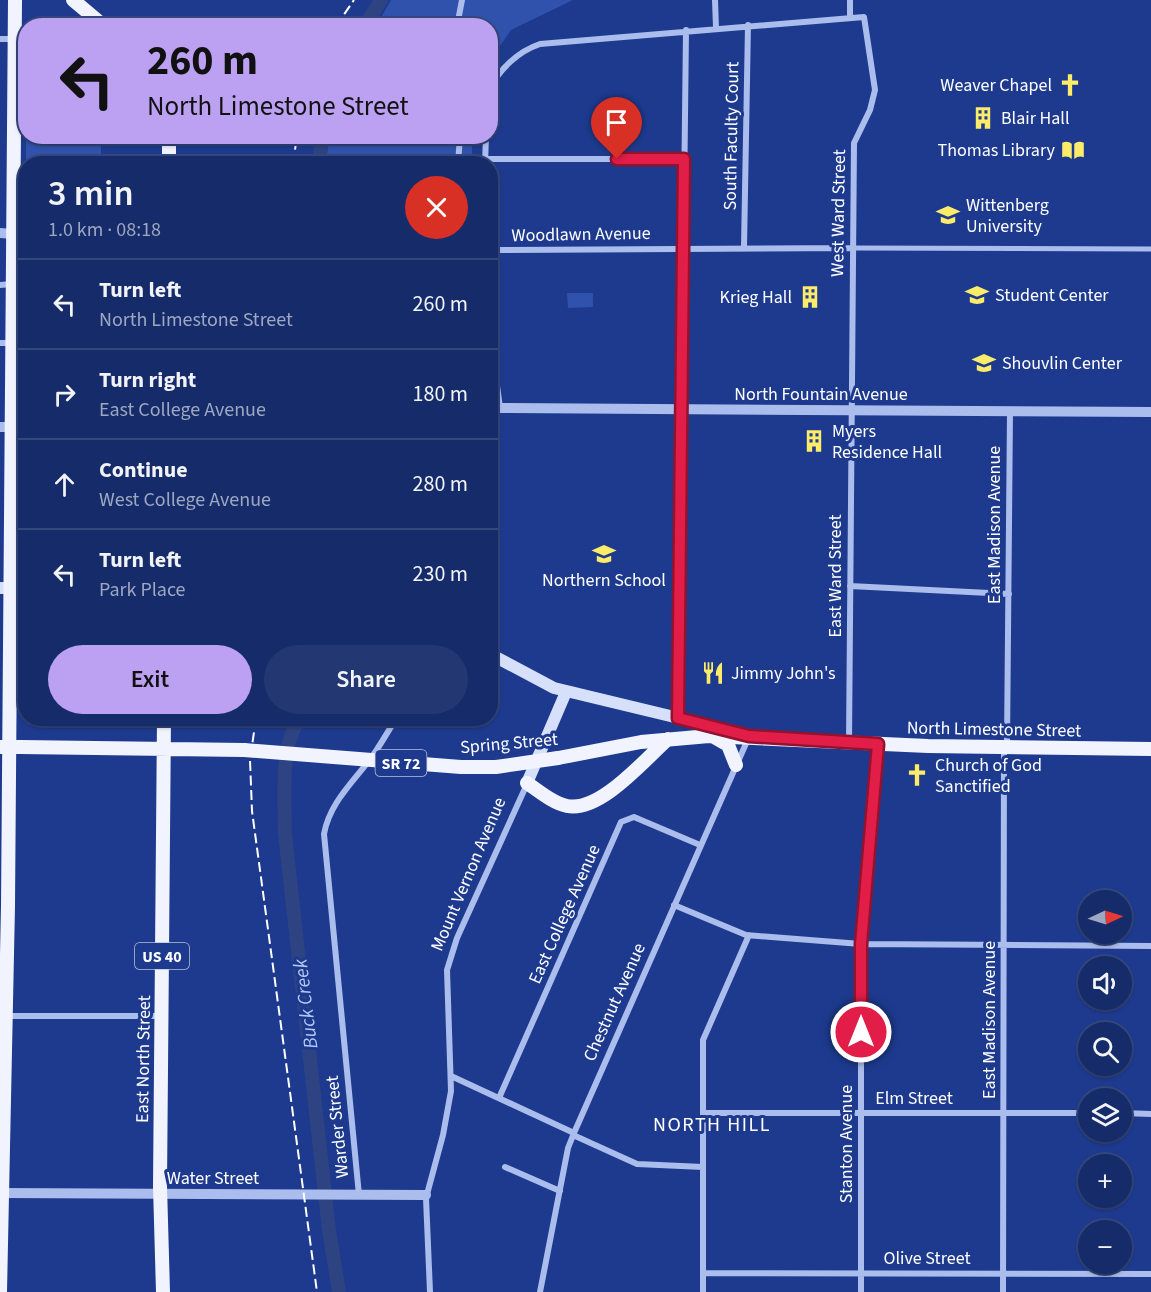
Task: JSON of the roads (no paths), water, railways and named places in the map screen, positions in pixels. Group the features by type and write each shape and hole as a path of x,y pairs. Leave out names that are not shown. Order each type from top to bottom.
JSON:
{"main road":[{"path":"15,0 18,23"},
{"path":"73,0 94,18"},
{"path":"18,67 6,234 18,264"},
{"path":"0,1292 5,427 12,343 6,284 18,267"},
{"name":"North Limestone Street","path":"498,659 525,674 566,692 749,736 878,744 1151,749"},
{"name":"Mount Vernon Avenue","path":"527,783 566,692"},
{"name":"East North Street","path":"164,726 160,1194 164,1292"},
{"path":"709,735 721,739 728,745 736,765"},
{"name":"Spring Street","path":"164,748 244,750 461,767 496,766 558,758 668,738 709,735 749,736"},
{"path":"527,783 561,804 587,806 603,797 668,738"},
{"name":"SR 72","path":"0,747 164,748"},
{"path":"1,1272 5,1292"}],"street":[{"path":"459,18 462,0"},
{"path":"714,0 716,28"},
{"path":"498,76 531,47 551,42 850,18 850,0"},
{"name":"West Ward Street","path":"850,18 864,17 875,90 870,110 854,143 851,410"},
{"name":"South Faculty Court","path":"744,247 748,25"},
{"path":"678,718 686,30"},
{"path":"0,39 18,39"},
{"path":"498,161 684,159"},
{"name":"Woodlawn Avenue","path":"498,250 683,247 853,248"},
{"path":"853,248 1151,249"},
{"name":"North Fountain Avenue","path":"498,408 1151,412"},
{"name":"East Ward Street","path":"849,742 851,410"},
{"name":"East Madison Avenue","path":"1003,1292 1005,747 1010,411"},
{"path":"850,586 1009,594"},
{"name":"Warder Street","path":"354,1195 324,834 329,815 335,804 376,751 391,726"},
{"name":"Chestnut Avenue","path":"540,1292 573,1134 749,736"},
{"name":"Stanton Avenue","path":"861,1292 861,944 878,744"},
{"name":"Mount Vernon Avenue","path":"430,1292 426,1195 448,1111 451,1076 445,982 450,956 527,783"},
{"name":"East College Avenue","path":"499,1098 621,822 634,817 700,845"},
{"path":"674,905 749,935 861,944 1151,946"},
{"path":"703,1292 703,1040 749,935"},
{"path":"2,1016 161,1016"},
{"path":"451,1076 636,1164 703,1167"},
{"name":"Elm Street","path":"703,1113 1078,1113"},
{"path":"1132,1113 1151,1114"},
{"path":"505,1167 560,1191"},
{"name":"Water Street","path":"2,1193 426,1195"},
{"name":"Olive Street","path":"703,1273 1151,1274"}],"waterway":[{"name":"Buck Creek","path":"370,18 381,0"},
{"name":"Buck Creek","path":"320,156 321,144"},
{"name":"Buck Creek","path":"296,726 286,757 285,834 329,1230 339,1292"}],"railway":[{"path":"342,18 354,0"},
{"path":"294,156 296,144"},
{"path":"255,726 250,760 252,811 317,1292"}],"place":[{"name":"Weaver Chapel","path":"1070,85"},
{"name":"Blair Hall","path":"983,118"},
{"name":"Thomas Library","path":"1073,150"},
{"name":"Wittenberg University","path":"948,215"},
{"name":"Student Center","path":"977,295"},
{"name":"Krieg Hall","path":"810,297"},
{"name":"Shouvlin Center","path":"984,363"},
{"name":"Myers Residence Hall","path":"814,441"},
{"name":"Northern School","path":"604,554"},
{"name":"Jimmy John's","path":"713,673"},
{"name":"Church of God Sanctified","path":"917,775"}],"district":[{"name":"NORTH HILL","path":"712,1124"}]}
